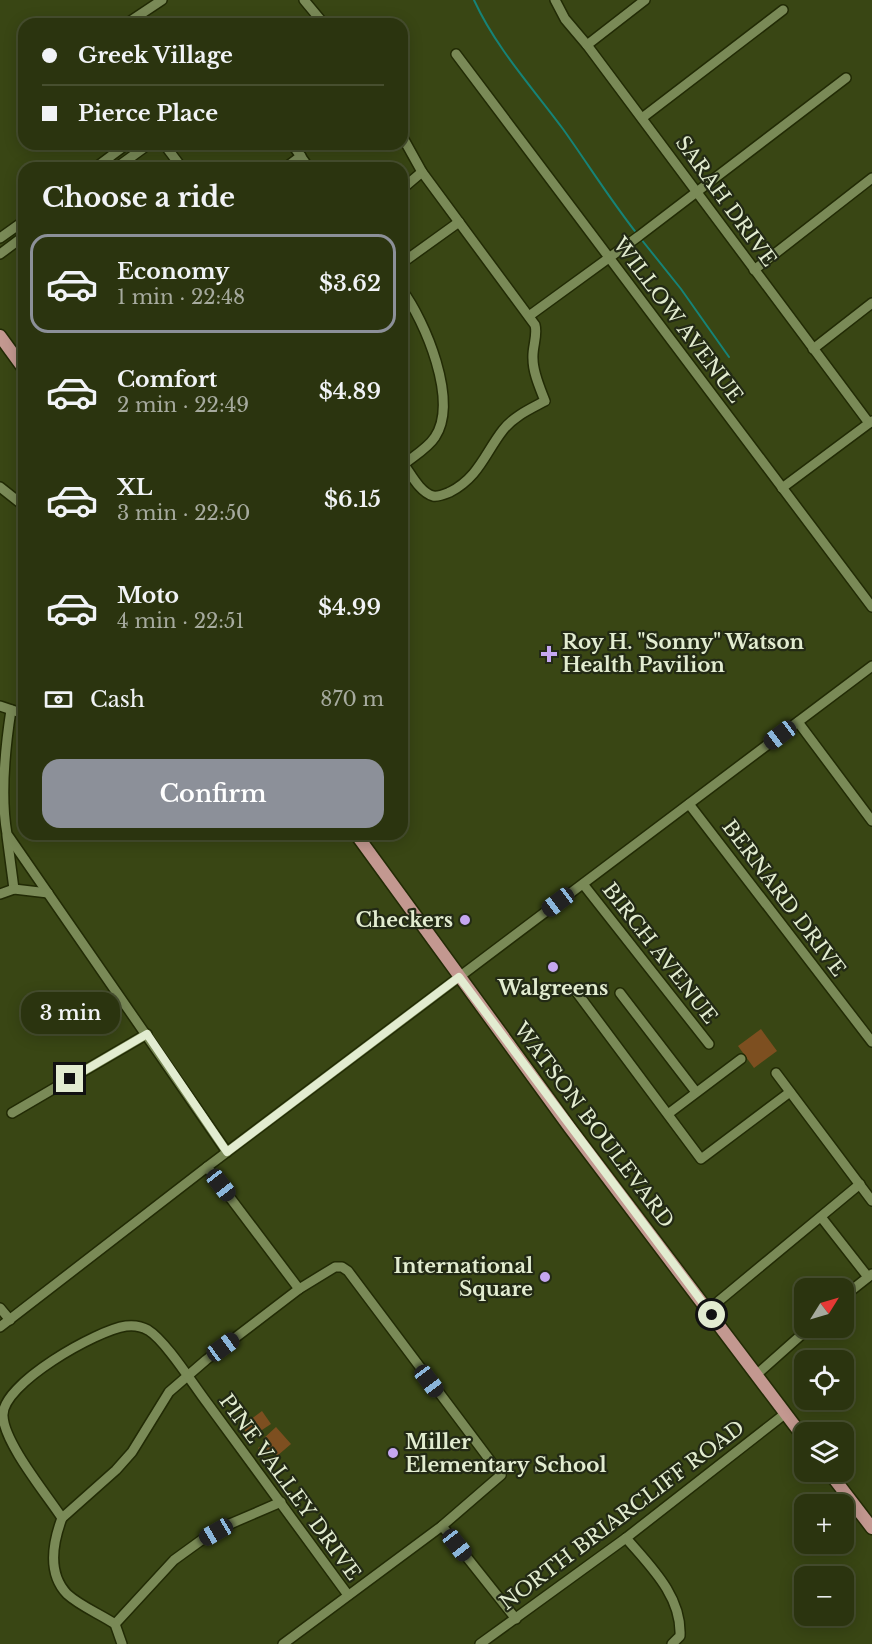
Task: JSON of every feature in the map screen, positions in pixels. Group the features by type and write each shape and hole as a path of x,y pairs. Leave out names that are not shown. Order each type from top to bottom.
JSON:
{"main road":[{"path":"0,336 18,361"},
{"name":"WATSON BOULEVARD","path":"360,840 459,977 794,1424"},
{"path":"837,1482 872,1528"}],"street":[{"path":"135,18 162,0"},
{"path":"304,0 319,18"},
{"name":"SARAH DRIVE","path":"555,0 565,19 587,45 870,422"},
{"path":"587,45 645,0"},
{"path":"642,118 783,10"},
{"name":"WILLOW AVENUE","path":"456,54 872,607"},
{"path":"529,316 639,236 846,78"},
{"path":"408,147 422,172 529,316 536,331 532,359 538,385 545,401 513,419 474,474 462,485 448,493 439,496 431,495 423,490 408,470"},
{"path":"103,162 119,150"},
{"path":"124,162 141,150"},
{"path":"296,150 305,162"},
{"path":"293,162 301,156"},
{"path":"408,184 422,172"},
{"path":"754,270 872,178"},
{"path":"408,259 459,222"},
{"path":"0,238 18,225"},
{"path":"0,254 18,240"},
{"path":"408,300 425,329 443,397 440,427 435,438 408,459"},
{"path":"813,349 872,303"},
{"path":"782,488 870,422"},
{"path":"0,487 18,501"},
{"path":"0,1327 207,1167 872,666"},
{"path":"0,706 18,712"},
{"path":"10,710 3,784 3,818 14,889"},
{"path":"798,722 872,821"},
{"name":"BERNARD DRIVE","path":"689,804 872,1042"},
{"path":"7,834 227,1152"},
{"name":"BIRCH AVENUE","path":"583,884 709,1044"},
{"path":"0,894 14,889 48,893"},
{"path":"575,990 701,1159 790,1092"},
{"path":"620,993 696,1092"},
{"path":"12,1113 147,1034"},
{"path":"668,1114 741,1059"},
{"path":"776,1073 872,1201"},
{"path":"207,1167 299,1289"},
{"path":"708,1310 860,1184"},
{"path":"821,1217 870,1275 854,1288"},
{"path":"122,1644 115,1624 68,1594 57,1580 53,1560 56,1536 62,1518 116,1470 132,1452 169,1392 299,1289 335,1267 342,1267 348,1271 501,1475 442,1526 348,1595"},
{"path":"0,1308 10,1320"},
{"name":"PINE VALLEY DRIVE","path":"62,1518 10,1439 1,1417 7,1400 37,1371 96,1335 123,1326 134,1325 146,1329 155,1336 187,1376 348,1595 283,1644"},
{"path":"756,1375 798,1338"},
{"name":"NORTH BRIARCLIFF ROAD","path":"480,1644 626,1538 786,1413"},
{"path":"0,1442 10,1439"},
{"path":"115,1624 174,1560 203,1539 230,1524 280,1502"},
{"path":"442,1526 516,1619"},
{"path":"626,1538 664,1583 673,1602 681,1621 680,1635 672,1644"}],"shaded area":[{"path":"761,1029 777,1051 754,1068 738,1046"},
{"path":"262,1411 271,1424 250,1438 242,1426"},
{"path":"276,1427 291,1444 277,1456 273,1450 265,1456 258,1448 266,1443 263,1439"}],"waterway":[{"path":"474,0 515,67 563,129 638,235"},
{"path":"641,239 681,289 729,357"}],"place":[{"name":"Roy H. \"Sonny\" Watson Health Pavilion","path":"549,654"},
{"name":"Checkers","path":"465,920"},
{"name":"Walgreens","path":"553,967"},
{"name":"International Square","path":"545,1277"},
{"name":"Miller Elementary School","path":"393,1453"}],"route":[{"path":"70,1079 147,1034 227,1152 459,977 712,1315"}]}
